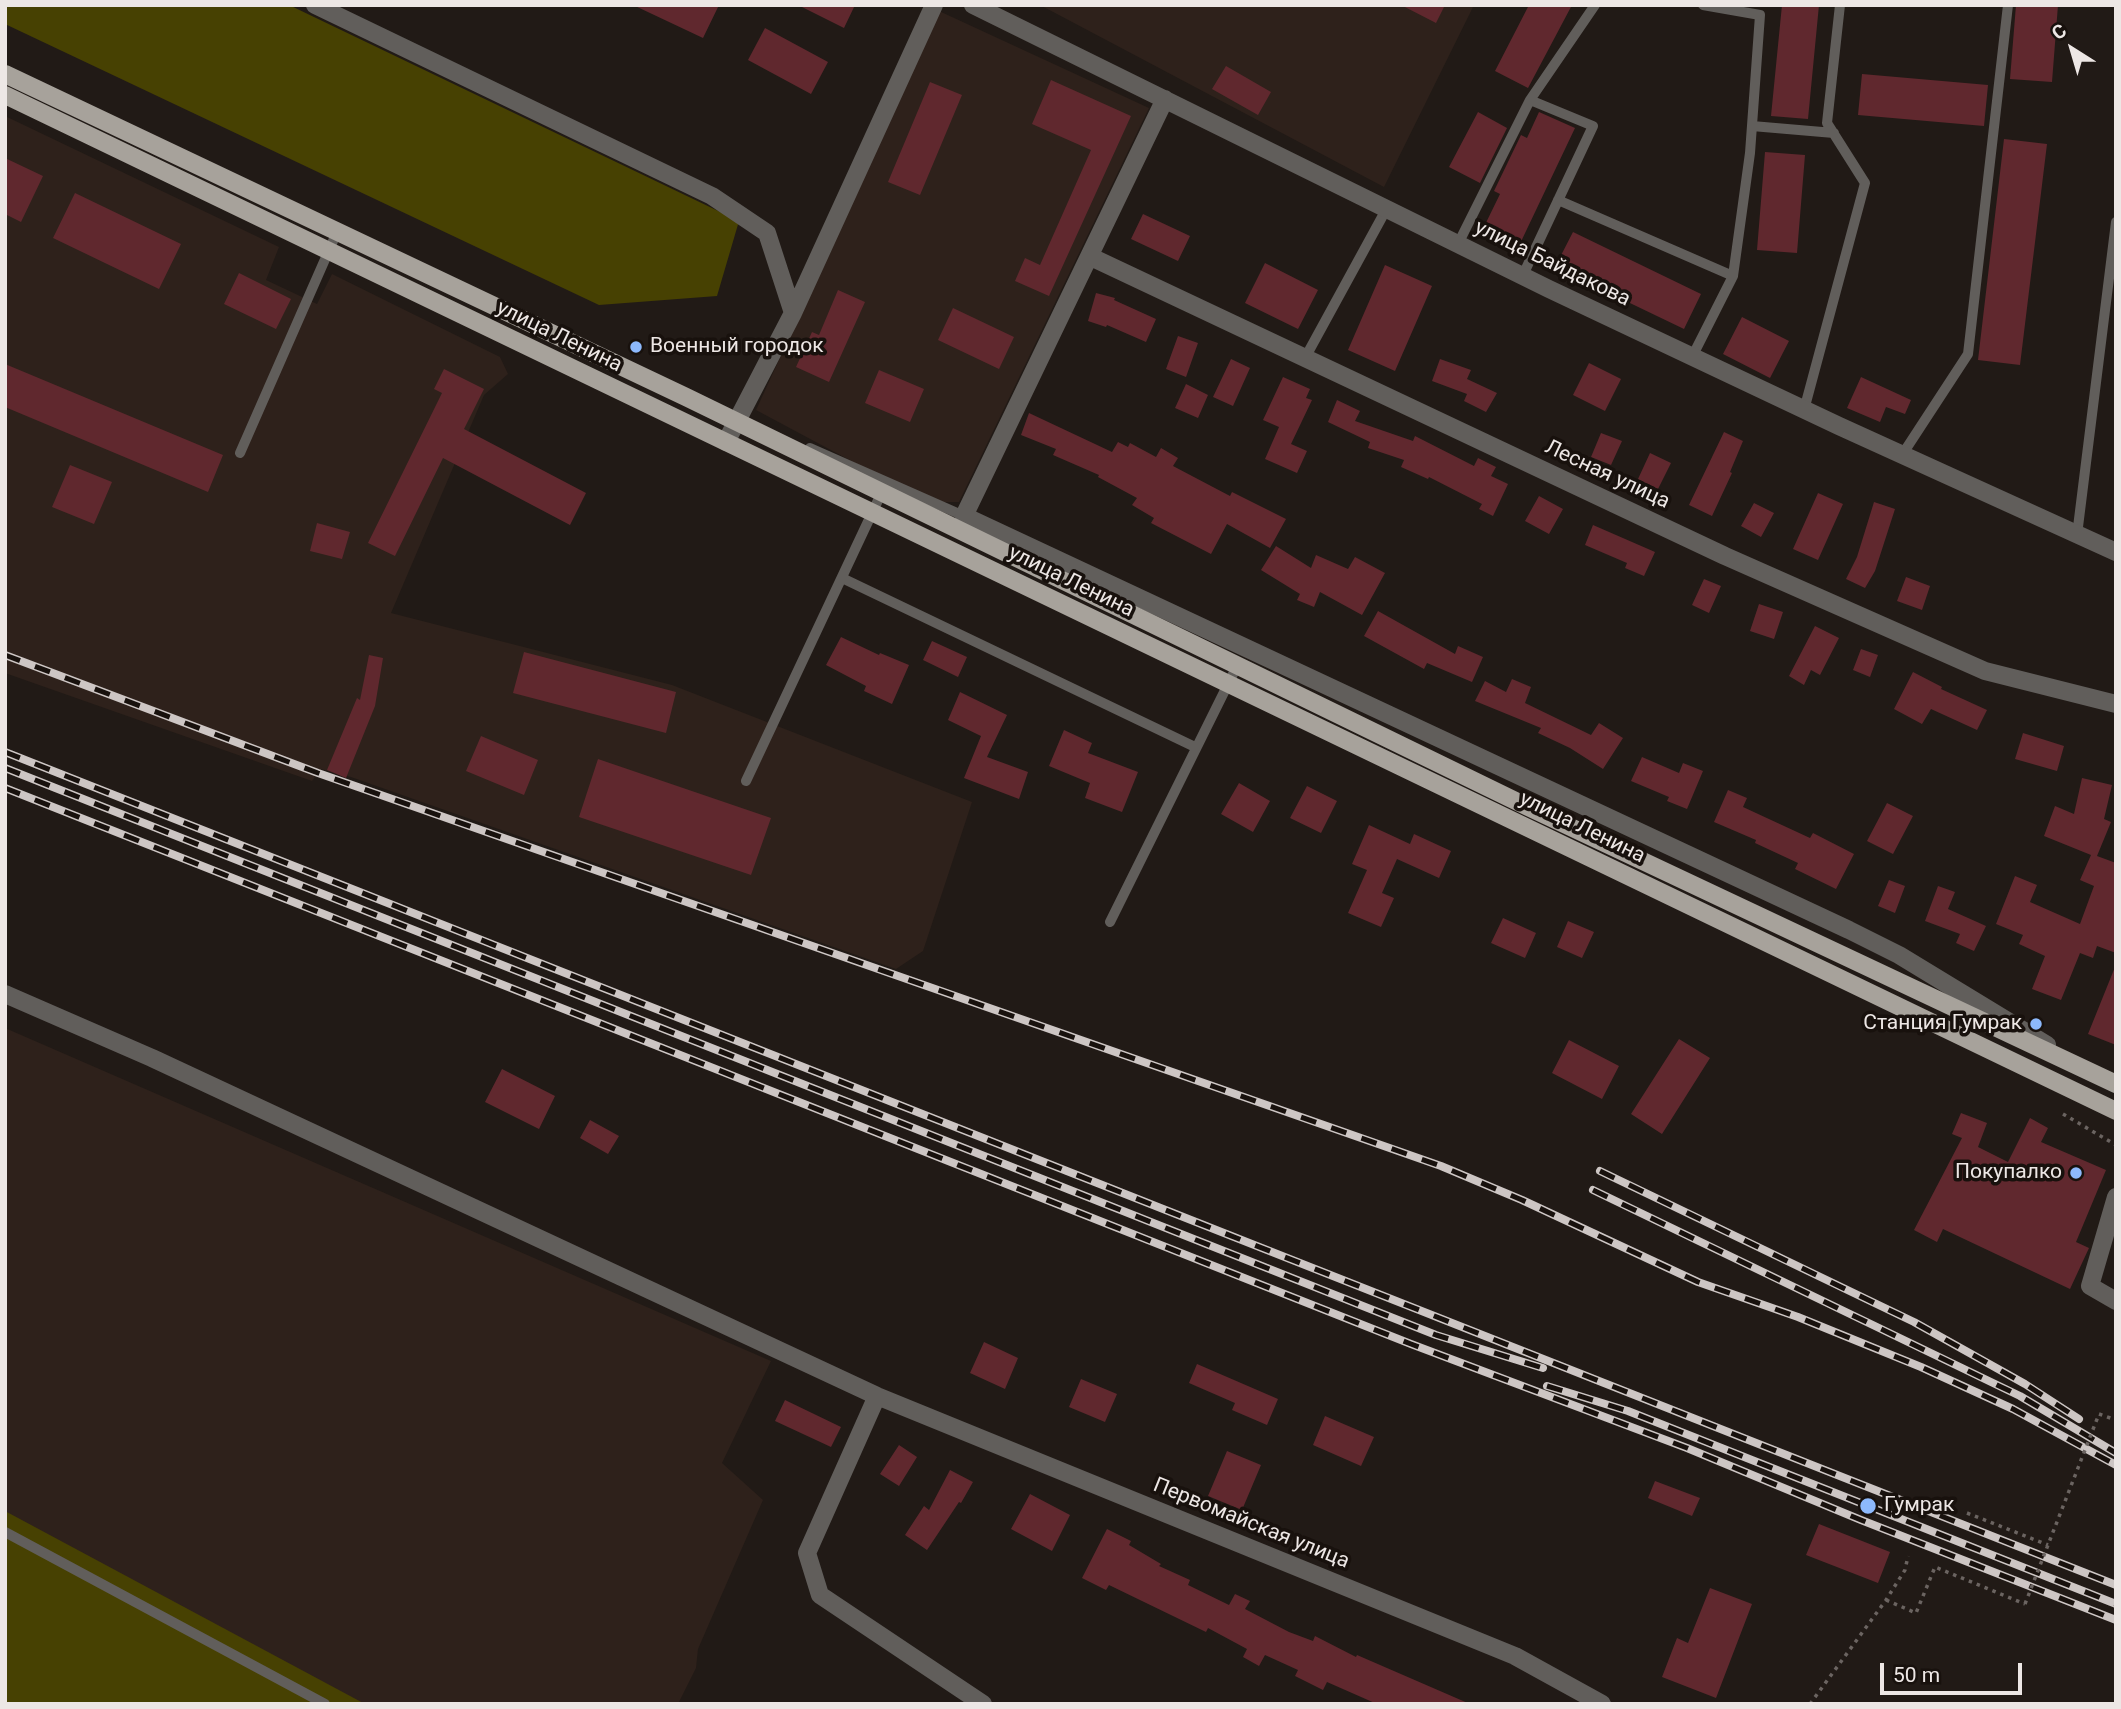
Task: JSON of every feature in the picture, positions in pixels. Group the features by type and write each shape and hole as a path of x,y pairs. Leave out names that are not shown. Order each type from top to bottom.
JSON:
{"main road":[{"name":"улица Ленина","path":"5,74 737,423 1791,933 2116,1084"},
{"name":"улица Ленина","path":"5,95 2116,1111"}],"street":[{"path":"314,5 712,196 767,233 793,313"},
{"path":"726,442 793,313 934,5"},
{"name":"улица Байдакова","path":"973,5 1692,357 2116,552"},
{"path":"964,516 1165,99"},
{"name":"Лесная улица","path":"1091,257 1725,556 1985,671 2116,704"},
{"name":"улица Ленина","path":"964,516 1899,954 2083,1069"},
{"name":"Первомайская улица","path":"5,994 152,1058 877,1396 1515,1656 1602,1704"},
{"path":"2116,1197 2090,1286 2116,1301"},
{"path":"877,1396 807,1553 820,1595 983,1704"}],"lane":[{"path":"1458,244 1530,100 1595,5"},
{"path":"1692,357 1732,276 1752,126 1761,10 1703,5"},
{"path":"1804,410 1865,183 1827,123 1840,5"},
{"path":"1902,455 1968,354 2008,5"},
{"path":"1523,275 1593,126 1530,100"},
{"path":"1752,126 1834,133"},
{"path":"1558,200 1732,276"},
{"path":"1305,358 1387,208"},
{"path":"2077,535 2116,222"},
{"path":"240,453 337,232"},
{"path":"810,448 964,516"},
{"path":"746,780 881,494"},
{"path":"842,578 1195,747"},
{"path":"1110,922 1237,666"},
{"path":"5,1532 325,1704"}],"path":[{"path":"2063,1114 2116,1145"},
{"path":"1886,1600 1916,1613 1935,1567 2025,1604 2099,1414 2116,1420"},
{"path":"1967,1513 2048,1545"},
{"path":"1810,1704 1886,1600 1905,1570 1908,1556"}],"shaded area":[{"path":"5,5 289,5 739,221 717,296 599,305 5,24"},
{"path":"1040,5 1474,5 1384,187"},
{"path":"939,11 1149,108 959,502 928,502 756,410"},
{"path":"5,116 279,247 266,280 317,304 332,274 500,357 508,374 484,395 391,613 672,685 972,802 923,951 896,969 351,777 321,769 312,781 5,673"},
{"path":"5,1028 771,1361 722,1463 763,1500 698,1649 696,1668 678,1704 5,1704"},
{"path":"5,1511 365,1704 5,1704"}],"building":[{"path":"633,5 719,5 703,38"},
{"path":"798,5 855,5 844,28"},
{"path":"1401,5 1445,5 1436,23"},
{"path":"1529,5 1572,5 1528,88 1495,71"},
{"path":"1782,5 1819,5 1808,119 1771,116"},
{"path":"2016,5 2058,5 2052,82 2010,79"},
{"path":"765,28 828,62 811,94 748,60"},
{"path":"1226,66 1271,92 1258,115 1212,89"},
{"path":"1862,74 1988,85 1984,126 1858,115"},
{"path":"1051,80 1131,116 1049,296 1015,281 1025,258 1040,265 1091,150 1032,124"},
{"path":"930,82 962,95 920,195 888,182"},
{"path":"1478,112 1507,128 1480,183 1449,167"},
{"path":"1539,112 1575,128 1517,250 1481,233 1500,194 1494,191 1521,135 1527,138"},
{"path":"2004,139 2047,144 2020,365 1978,360"},
{"path":"1765,152 1805,155 1797,253 1757,250"},
{"path":"5,158 43,176 21,222 5,214"},
{"path":"75,193 181,244 159,289 53,238"},
{"path":"1143,214 1190,236 1178,261 1131,239"},
{"path":"1573,232 1701,294 1684,329 1555,267"},
{"path":"1265,263 1318,290 1298,329 1245,303"},
{"path":"1385,265 1432,286 1395,371 1348,350"},
{"path":"239,273 291,299 276,329 224,304"},
{"path":"838,290 865,302 829,382 796,367 812,332 819,335"},
{"path":"1096,293 1115,298 1114,300 1156,319 1146,342 1107,325 1106,327 1088,321"},
{"path":"953,308 1014,337 999,369 938,340"},
{"path":"1742,317 1789,341 1770,378 1723,354"},
{"path":"1178,336 1198,343 1186,377 1166,369"},
{"path":"1231,359 1250,368 1233,406 1213,397"},
{"path":"1440,359 1471,370 1467,379 1497,393 1486,412 1464,401 1467,394 1432,381"},
{"path":"1589,363 1621,379 1605,411 1573,395"},
{"path":"5,364 223,455 208,492 5,407"},
{"path":"444,369 484,389 464,429 586,493 570,525 443,458 395,556 368,543 442,393 434,389"},
{"path":"879,370 924,389 910,422 865,403"},
{"path":"1283,377 1310,389 1306,398 1312,400 1291,444 1307,451 1297,473 1265,459 1279,427 1263,420"},
{"path":"1861,377 1911,400 1905,414 1886,407 1880,422 1847,408"},
{"path":"1186,384 1208,395 1198,418 1175,408"},
{"path":"1337,400 1360,411 1355,421 1413,441 1415,436 1474,466 1478,458 1496,467 1491,476 1508,484 1493,516 1479,509 1482,504 1429,477 1428,479 1401,467 1404,460 1368,448 1370,442 1328,422"},
{"path":"1029,413 1112,452 1118,442 1128,447 1130,443 1156,457 1161,448 1178,458 1173,466 1230,496 1232,492 1286,519 1270,548 1227,524 1211,554 1151,523 1154,518 1132,505 1137,498 1098,477 1099,475 1053,455 1056,449 1021,435"},
{"path":"1724,432 1743,441 1712,516 1689,505"},
{"path":"1601,433 1622,441 1611,465 1591,457"},
{"path":"1650,453 1671,463 1658,489 1638,479"},
{"path":"70,465 112,482 94,524 52,507"},
{"path":"1818,493 1843,504 1818,560 1793,549"},
{"path":"1539,496 1563,509 1549,534 1525,521"},
{"path":"1874,502 1895,509 1875,571 1865,588 1846,579 1857,557"},
{"path":"1754,503 1774,513 1761,537 1741,526"},
{"path":"317,523 350,532 342,559 310,551"},
{"path":"1593,525 1655,552 1644,576 1625,568 1627,563 1585,545"},
{"path":"1276,546 1311,568 1316,555 1348,569 1355,557 1385,573 1362,615 1320,592 1314,607 1297,600 1300,594 1261,570"},
{"path":"1906,577 1930,586 1922,610 1897,601"},
{"path":"1704,579 1721,586 1709,613 1692,605"},
{"path":"1759,604 1783,612 1774,639 1750,631"},
{"path":"1378,611 1455,654 1458,646 1483,657 1472,682 1427,663 1424,669 1364,636"},
{"path":"1815,626 1839,638 1820,675 1811,670 1804,685 1789,676"},
{"path":"841,637 879,655 880,653 909,665 892,704 864,691 866,686 826,665"},
{"path":"932,641 967,657 958,677 923,660"},
{"path":"1861,649 1878,655 1870,677 1853,670"},
{"path":"524,652 676,692 666,733 513,693"},
{"path":"369,655 383,658 375,706 346,778 327,770 357,698 360,700"},
{"path":"1913,672 1942,687 1941,689 1987,710 1977,730 1931,709 1922,724 1894,709"},
{"path":"1512,679 1531,687 1525,703 1591,735 1599,723 1623,738 1603,769 1570,748 1538,733 1541,728 1475,701 1485,681 1506,692"},
{"path":"960,692 1007,715 987,757 1028,772 1019,799 964,778 981,736 948,720"},
{"path":"1064,730 1092,743 1088,753 1138,772 1122,812 1085,798 1090,783 1049,766"},
{"path":"2023,733 2064,746 2057,771 2015,759"},
{"path":"481,736 538,760 524,795 466,771"},
{"path":"1642,757 1679,773 1683,763 1703,771 1687,809 1667,801 1669,797 1631,781"},
{"path":"598,759 771,818 751,875 579,817"},
{"path":"2082,778 2112,785 2104,819 2111,822 2097,856 2116,863 2116,953 2097,946 2093,958 2080,953 2061,1000 2032,989 2045,956 2019,944 2023,935 1996,924 2015,876 2037,885 2030,902 2080,924 2094,886 2080,880 2091,855 2044,836 2055,806 2074,814"},
{"path":"1239,783 1270,801 1253,832 1221,814"},
{"path":"1307,786 1337,801 1321,833 1290,818"},
{"path":"1728,790 1747,798 1743,807 1810,838 1813,833 1854,854 1836,889 1795,869 1798,863 1755,843 1756,840 1714,822"},
{"path":"1887,803 1913,816 1893,854 1867,841"},
{"path":"1369,825 1410,844 1414,834 1451,851 1439,878 1397,859 1382,893 1394,898 1381,927 1348,913 1367,870 1352,864"},
{"path":"1889,880 1905,886 1895,913 1878,906"},
{"path":"1938,886 1955,892 1948,909 1986,926 1974,951 1956,943 1960,934 1925,921"},
{"path":"1503,918 1536,933 1525,958 1491,943"},
{"path":"1568,921 1594,932 1582,958 1557,947"},
{"path":"2116,967 2116,1045 2088,1034"},
{"path":"1679,1039 1710,1058 1662,1134 1631,1114"},
{"path":"1569,1040 1619,1066 1602,1099 1552,1073"},
{"path":"502,1069 555,1096 539,1129 485,1102"},
{"path":"1961,1113 1987,1123 1978,1147 2008,1162 2030,1118 2048,1128 2041,1142 2106,1170 2076,1242 2089,1248 2070,1289 1943,1229 1937,1242 1914,1230 1962,1138 1952,1134"},
{"path":"590,1120 619,1136 608,1154 580,1138"},
{"path":"984,1342 1018,1358 1005,1389 970,1373"},
{"path":"1197,1364 1278,1399 1267,1425 1232,1410 1235,1403 1189,1383"},
{"path":"1081,1379 1117,1394 1105,1422 1069,1407"},
{"path":"785,1400 841,1427 831,1447 775,1421"},
{"path":"1325,1416 1374,1437 1361,1466 1313,1445"},
{"path":"899,1445 917,1457 899,1486 880,1474"},
{"path":"1227,1451 1261,1465 1242,1510 1208,1496"},
{"path":"950,1470 973,1482 927,1550 905,1535 924,1506 929,1510"},
{"path":"1655,1481 1700,1498 1692,1516 1648,1498"},
{"path":"1030,1494 1070,1515 1052,1551 1011,1529"},
{"path":"1819,1524 1890,1552 1878,1583 1806,1555"},
{"path":"1107,1529 1131,1541 1129,1545 1161,1564 1159,1566 1190,1580 1188,1585 1229,1605 1235,1594 1250,1601 1245,1609 1289,1632 1313,1641 1315,1636 1356,1657 1357,1655 1470,1704 1377,1704 1327,1682 1323,1690 1295,1676 1298,1670 1265,1655 1259,1666 1243,1657 1247,1649 1208,1628 1206,1632 1109,1585 1106,1590 1082,1578"},
{"path":"1710,1588 1752,1604 1716,1698 1662,1677 1677,1638 1688,1643"}],"railway":[{"path":"5,655 318,773 1441,1166 1522,1200 1698,1282 1798,1317 1921,1367 2013,1409 2116,1465"},
{"path":"5,752 2116,1585"},
{"path":"5,768 1436,1335 1543,1368"},
{"path":"5,788 1411,1344 1687,1448 2116,1620"},
{"path":"1600,1171 1914,1322 2025,1384 2079,1419"},
{"path":"1593,1190 2020,1396 2116,1453"},
{"path":"1547,1386 1628,1411 2116,1604"}],"place":[{"name":"Военный городок","path":"636,347"},
{"name":"Станция Гумрак","path":"2036,1024"},
{"name":"Покупалко","path":"2076,1173"},
{"name":"Гумрак","path":"1868,1506"}]}
